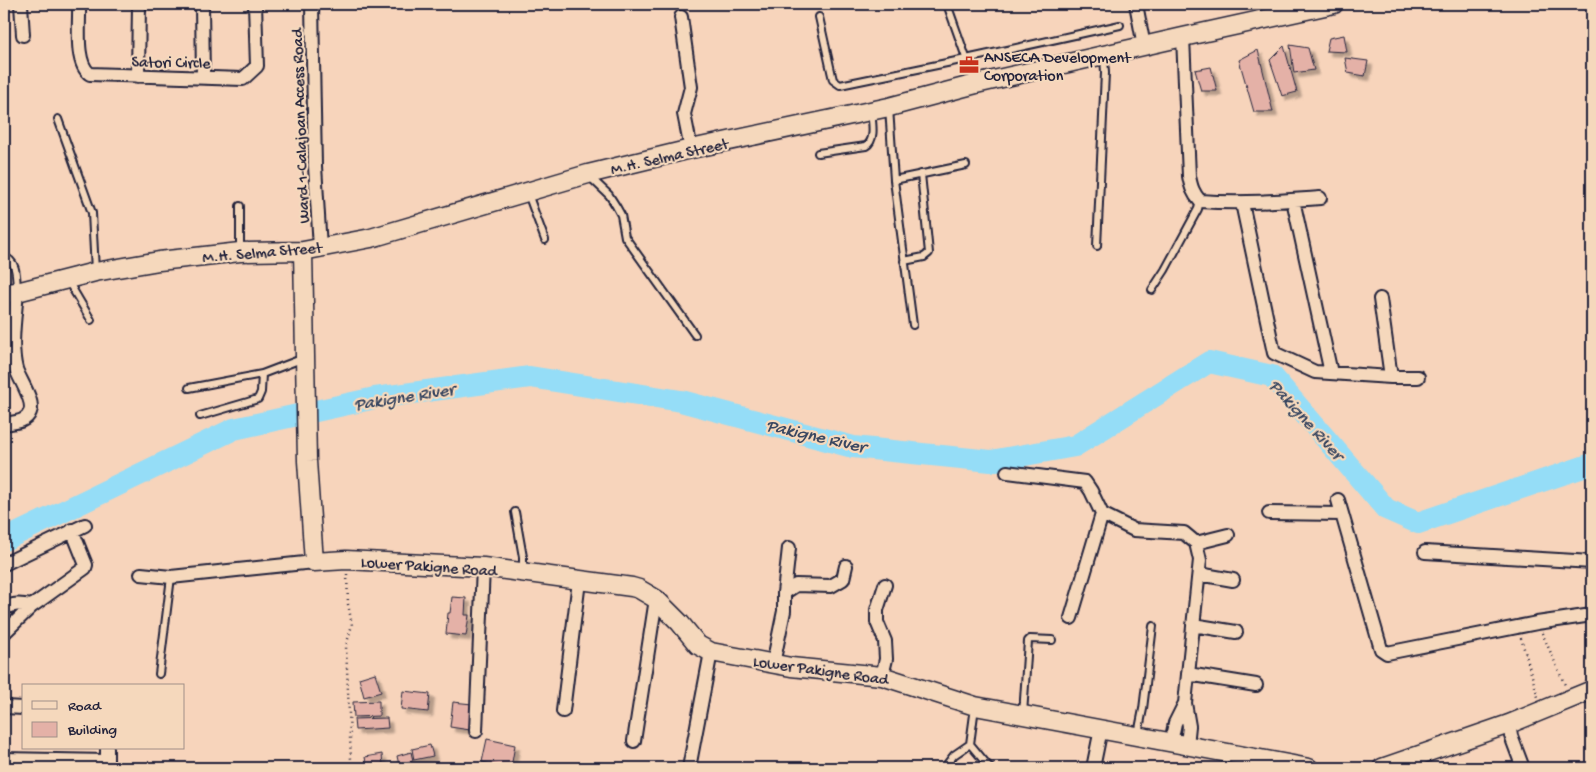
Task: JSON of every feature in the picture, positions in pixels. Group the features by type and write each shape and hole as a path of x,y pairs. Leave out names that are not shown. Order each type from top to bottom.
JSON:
{"street":[{"path":"21,4 23,34"},
{"name":"Satori Circle","path":"80,4 80,60 85,70 90,74 243,79 257,66 255,4"},
{"path":"138,4 138,76"},
{"path":"202,4 203,78"},
{"name":"Ward 1-Calajoan Access Road","path":"312,4 315,157 312,250"},
{"path":"1136,4 1144,46"},
{"name":"M.H. Selma Street","path":"10,293 95,272 159,261 240,252 312,250 371,238 588,174 691,149 889,107 976,84 1183,36 1334,4"},
{"path":"681,17 691,87 684,114 691,149"},
{"path":"1183,36 1189,176 1191,188 1200,201 1242,203 1320,198"},
{"path":"1293,200 1331,373"},
{"path":"1242,203 1273,351 1277,355 1315,372 1418,377"},
{"path":"312,250 305,357 305,397 314,562"},
{"path":"4,424 25,419 30,414 32,407 17,371 13,355 10,293"},
{"path":"1380,299 1391,377"},
{"path":"1007,472 1084,482 1092,491 1102,514 1134,530 1184,533 1196,543 1200,560 1185,703 1189,726 1179,743"},
{"path":"1338,500 1383,652 1390,654 1537,623 1592,615"},
{"path":"1269,513 1342,514"},
{"path":"1070,618 1102,514"},
{"path":"4,564 85,525"},
{"path":"4,633 32,606 86,566 72,530"},
{"path":"1196,543 1228,535"},
{"path":"773,664 784,611 789,548"},
{"path":"1425,552 1592,562"},
{"name":"Lower Pakigne Road","path":"142,574 171,577 346,560 483,567 636,588 656,599 680,623 698,646 711,652 791,668 882,676 975,706 1179,743 1244,762 1305,768"},
{"path":"784,593 796,585 831,586 843,579 846,566"},
{"path":"476,731 483,567"},
{"path":"1199,574 1234,580"},
{"path":"563,711 579,581"},
{"path":"882,676 886,658 885,641 880,632 877,616 884,585"},
{"path":"634,741 656,599"},
{"path":"4,609 10,605 18,604 32,606"},
{"path":"1193,625 1236,632"},
{"path":"689,768 711,652"},
{"path":"1188,674 1256,685"},
{"path":"1384,768 1509,724 1592,690"},
{"path":"4,708 22,708"},
{"path":"1509,724 1511,736 1524,768"},
{"path":"1093,768 1100,729"},
{"path":"4,759 107,759"}],"lane":[{"path":"947,4 976,84"},
{"path":"819,17 833,80 837,84 966,59 1120,25"},
{"path":"1097,246 1104,55"},
{"path":"889,107 894,180 913,325"},
{"path":"818,153 870,144 872,139 871,111"},
{"path":"58,119 92,213 95,272"},
{"path":"894,180 966,165"},
{"path":"588,174 616,206 621,215 625,237 695,335"},
{"path":"904,261 924,257 929,253 921,174"},
{"path":"528,193 545,240"},
{"path":"1152,290 1198,209 1200,201"},
{"path":"240,206 240,252"},
{"path":"4,257 10,260 15,268 10,293"},
{"path":"67,280 91,320"},
{"path":"189,388 262,374 279,369 305,357"},
{"path":"200,416 258,399 261,392 262,374"},
{"path":"515,512 523,557 523,573"},
{"path":"159,674 171,577"},
{"path":"1138,735 1144,709 1153,626"},
{"path":"1023,715 1028,641 1030,639 1052,640"},
{"path":"975,706 970,744 990,768"},
{"path":"944,768 954,755 970,744"}],"path":[{"path":"346,560 348,604 352,625 346,646 351,760"},
{"path":"1537,623 1571,699"},
{"path":"1518,627 1542,711"}],"building":[{"path":"1344,35 1347,52 1326,51 1329,38"},
{"path":"1290,45 1308,48 1314,70 1294,73"},
{"path":"1284,46 1297,92 1282,96 1270,60"},
{"path":"1258,50 1273,112 1254,112 1239,60"},
{"path":"1345,58 1368,61 1365,76 1348,73"},
{"path":"1211,67 1217,91 1201,91 1195,70"},
{"path":"452,597 466,598 465,615 469,615 466,636 446,634"},
{"path":"375,673 381,692 364,697 359,678"},
{"path":"403,691 430,694 428,712 401,709"},
{"path":"379,701 379,716 354,717 353,702"},
{"path":"453,702 472,704 470,730 450,727"},
{"path":"387,718 388,728 355,730 354,719"},
{"path":"487,739 515,745 511,768 482,762"},
{"path":"430,745 433,756 414,760 412,749"},
{"path":"411,752 413,761 399,765 397,756"},
{"path":"382,754 383,766 367,768 365,757"}],"waterway":[{"name":"Pakigne River","path":"4,540 234,429 375,398 530,377 681,401 853,447 991,461 1075,446 1209,362 1272,376 1386,509 1418,523 1592,464"}],"place":[{"name":"ANSECA Development Corporation","path":"969,65"}]}
